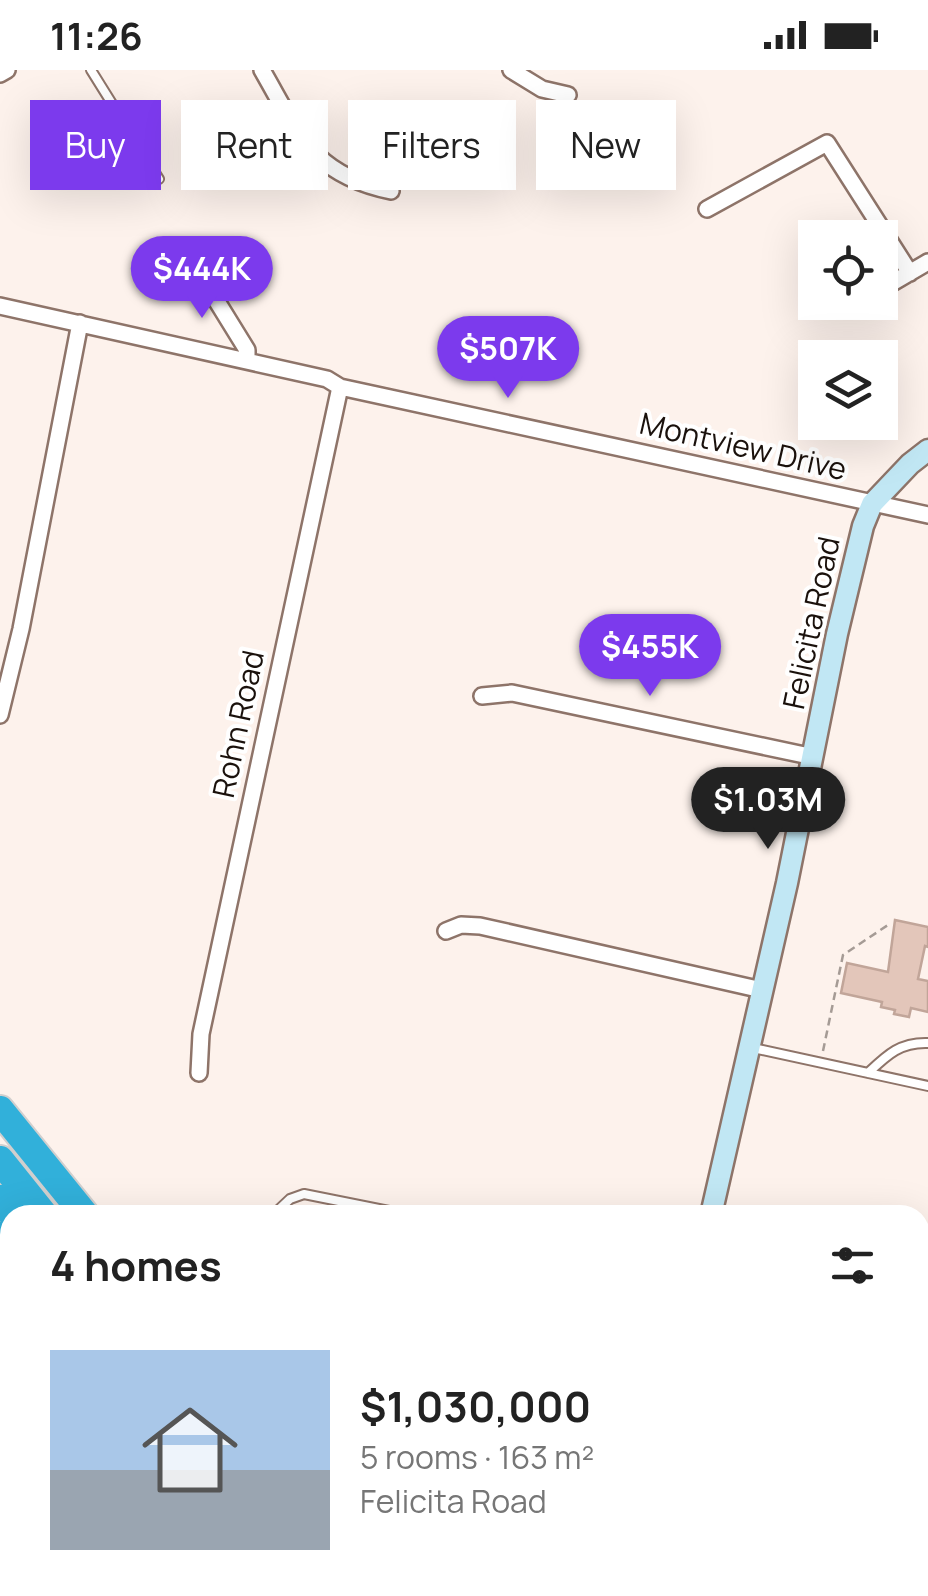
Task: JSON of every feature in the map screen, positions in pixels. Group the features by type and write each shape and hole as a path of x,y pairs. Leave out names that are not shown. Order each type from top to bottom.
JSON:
{"highway":[{"path":"0,1110 78,1205"},
{"path":"0,1160 36,1205"}],"main road":[{"path":"872,504 928,450"},
{"name":"Felicita Road","path":"713,1205 814,757 837,634 872,504"}],"street":[{"path":"0,74 7,70"},
{"path":"262,70 307,148 339,174 366,186 391,191"},
{"path":"512,70 542,89 568,95"},
{"path":"707,209 827,142 910,273"},
{"path":"898,280 928,262"},
{"path":"197,270 246,350 246,360"},
{"name":"Montview Drive","path":"0,306 327,378 340,387 928,515"},
{"path":"0,715 80,323"},
{"name":"Rohn Road","path":"199,1073 200,1040 340,387"},
{"path":"482,696 512,693 814,757"},
{"path":"446,931 480,926 762,990"}],"lane":[{"path":"91,70 109,100"},
{"path":"868,1072 891,1051 909,1043 928,1043"},
{"path":"749,1047 928,1086"},
{"path":"283,1205 304,1194 359,1205"}],"path":[{"path":"820,1062 843,955 891,923"}],"building":[{"path":"895,920 928,927 928,947 925,946 918,979 928,981 928,1012 911,1008 909,1017 881,1007 882,1002 841,993 847,963 888,972"}]}
